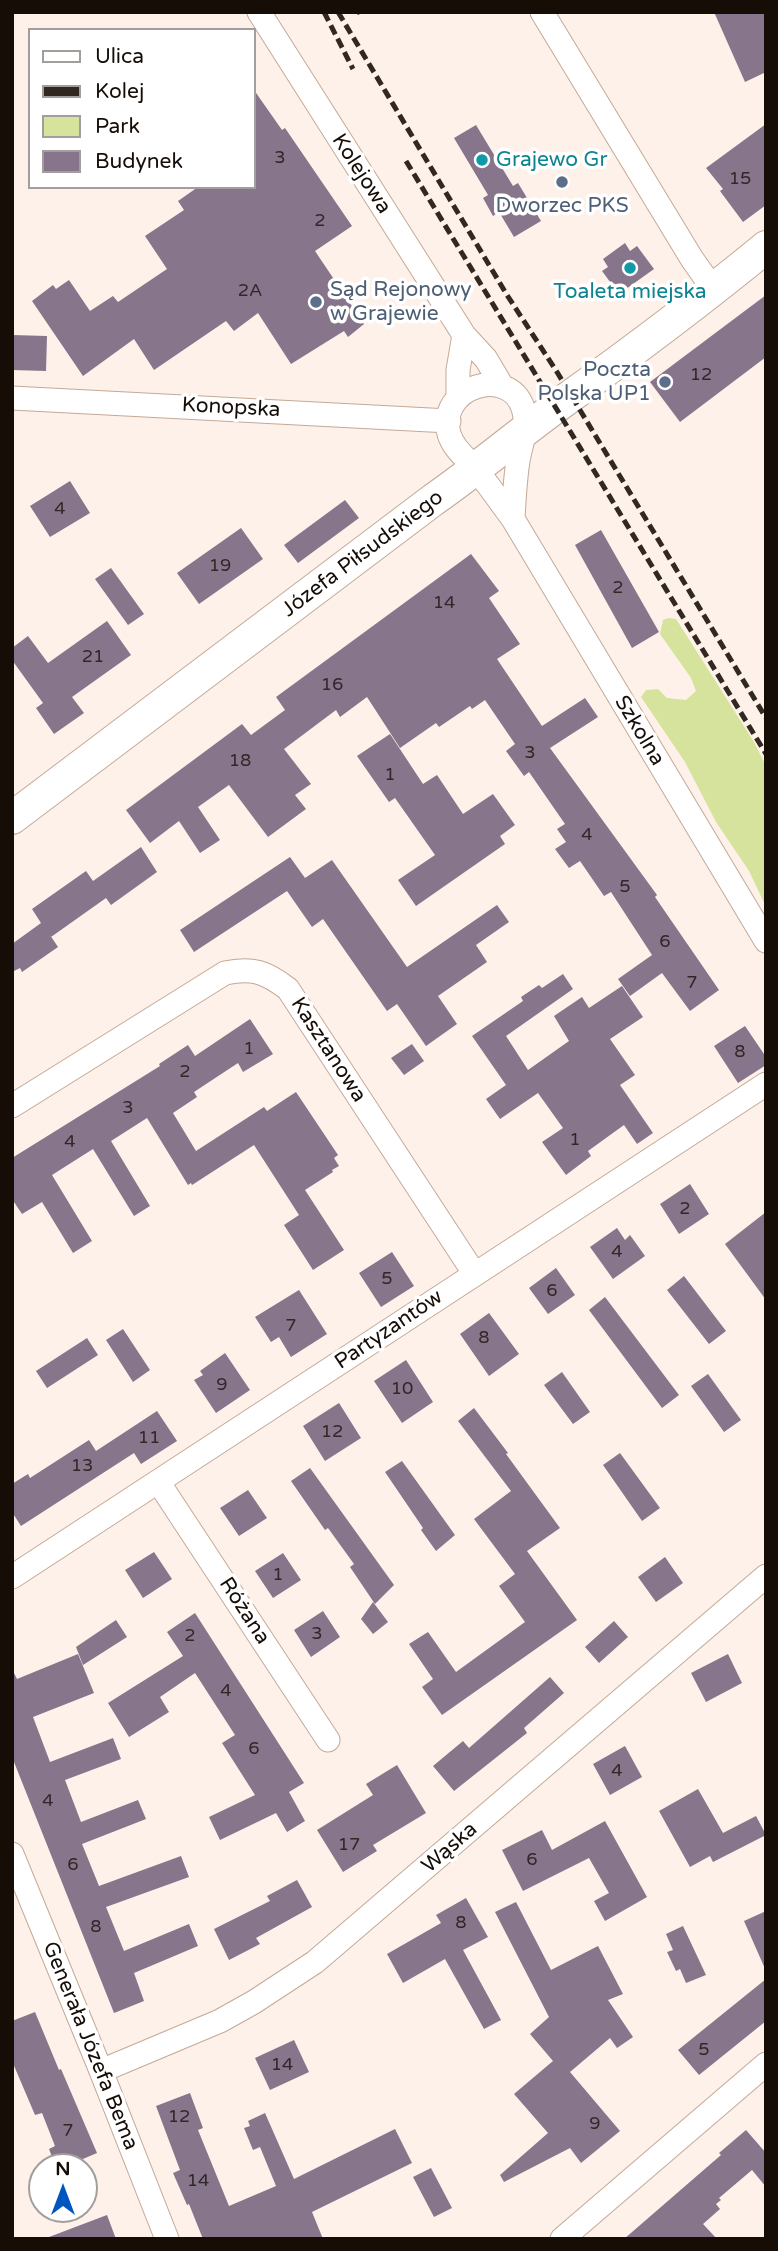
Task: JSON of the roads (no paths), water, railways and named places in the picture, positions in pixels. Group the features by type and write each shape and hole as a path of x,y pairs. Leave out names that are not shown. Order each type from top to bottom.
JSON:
{"main road":[{"name":"Józefa Piłsudskiego","path":"12,818 714,290 766,247"},
{"name":"Józefa Piłsudskiego","path":"714,290 766,263"}],"street":[{"name":"Kolejowa","path":"258,12 464,335 486,359 502,386"},
{"path":"542,12 692,259 714,290"},
{"path":"464,335 458,370 458,395 449,421 449,431 453,443 476,470"},
{"path":"458,395 476,385 502,386 522,405 526,419 518,462 513,519"},
{"name":"Konopska","path":"12,398 449,421"},
{"name":"Szkolna","path":"476,470 513,519 766,941"},
{"name":"Kasztanowa","path":"12,1107 225,973 242,970 271,976 288,989 474,1273"},
{"name":"Partyzantów","path":"12,1577 766,1084"},
{"name":"Różana","path":"159,1483 328,1740"},
{"name":"Wąska","path":"102,2071 220,2021 315,1962 766,1576"},
{"name":"Generała Józefa Bema","path":"12,1854 102,2071 167,2239"},
{"path":"562,2239 766,2064"}],"railway":[{"path":"324,12 353,69"},
{"path":"338,12 507,295 557,372 766,718"},
{"path":"406,161 766,754"}],"place":[{"name":"Grajewo Gr","path":"482,160"},
{"name":"Dworzec PKS","path":"562,182"},
{"name":"Toaleta miejska","path":"630,268"},
{"name":"Sąd Rejonowy w Grajewie","path":"316,302"},
{"name":"Poczta Polska UP1","path":"665,382"}]}
